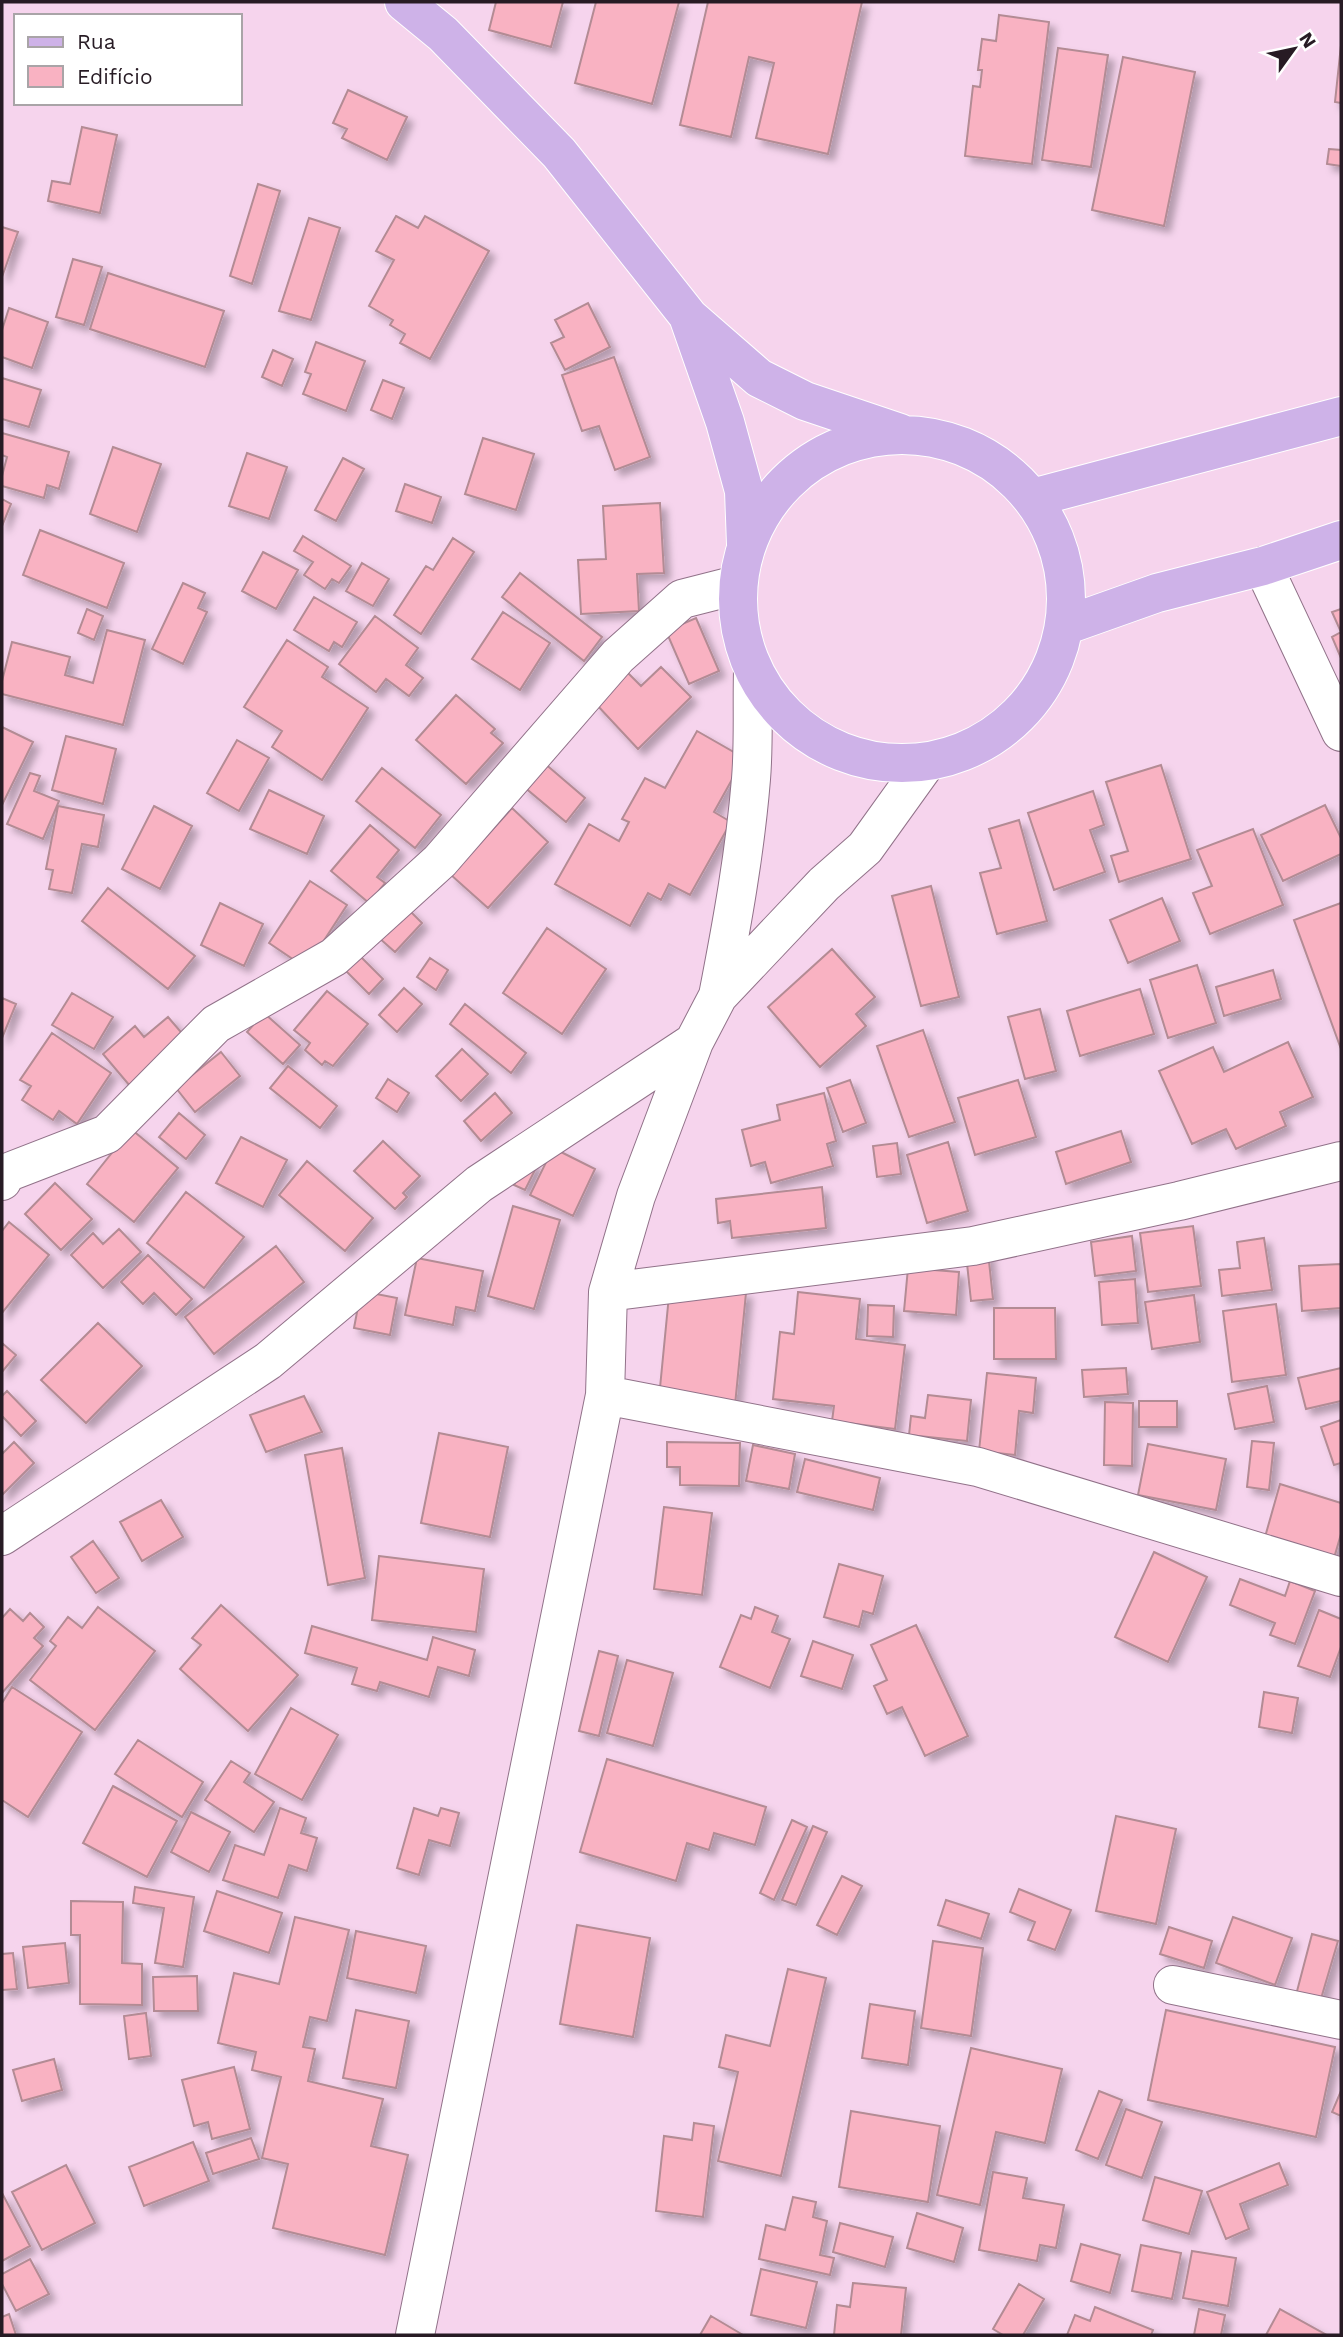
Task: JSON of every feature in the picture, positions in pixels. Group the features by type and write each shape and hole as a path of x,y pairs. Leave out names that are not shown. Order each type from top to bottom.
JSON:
{"main road":[{"path":"404,2 443,34 559,153 689,317 759,378 805,401 902,433 951,442 996,464 1032,498 1054,538 1066,582 1064,626 1048,676 1018,718 975,747 926,763 874,762 825,745 783,714 753,671 739,629 737,585 746,544 744,491 689,317"},
{"path":"1032,498 1341,416"},
{"path":"746,544 781,486 825,454 836,447 902,433"},
{"path":"1064,626 1157,593 1264,566 1341,540"}],"street":[{"path":"1264,566 1341,733"},
{"path":"2,1181 6,1173 107,1135 216,1024 334,957 440,861 618,656 682,599 737,585"},
{"path":"718,996 747,823 752,775 753,671"},
{"path":"415,2335 605,1395 608,1292 636,1196 694,1042 718,996 824,884 865,848 926,763"},
{"path":"2,1536 268,1361 480,1184 694,1042"},
{"path":"608,1292 973,1246 1179,1201 1341,1161"},
{"path":"605,1395 978,1467 1341,1577"},
{"path":"1173,1985 1341,2020"}],"building":[{"path":"496,2 563,2 551,47 489,30"},
{"path":"596,2 679,2 652,104 575,83"},
{"path":"708,2 862,2 828,154 756,138 774,63 749,57 731,137 680,125"},
{"path":"999,15 1049,22 1032,164 965,156 973,86 980,87 982,70 978,70 982,39 996,41"},
{"path":"1341,45 1341,103 1335,102"},
{"path":"1058,48 1108,55 1091,167 1042,160"},
{"path":"1123,57 1195,72 1164,226 1092,210"},
{"path":"348,90 407,117 387,160 342,138 347,129 333,123"},
{"path":"82,127 117,135 100,213 48,201 52,181 70,184"},
{"path":"1329,149 1341,150 1341,166 1327,164"},
{"path":"258,184 280,191 252,284 230,276"},
{"path":"396,216 418,228 425,216 489,251 430,359 400,343 405,334 390,325 393,320 369,306 394,260 376,251"},
{"path":"309,218 340,228 311,320 279,311"},
{"path":"2,227 18,232 2,277"},
{"path":"73,259 102,267 84,325 56,317"},
{"path":"108,273 224,311 205,367 90,329"},
{"path":"588,303 610,347 565,370 551,343 564,337 555,320"},
{"path":"9,308 48,322 32,368 2,357 2,330"},
{"path":"316,342 365,361 346,411 303,394 311,374 305,372"},
{"path":"273,350 293,359 282,386 262,377"},
{"path":"614,357 650,457 615,470 599,426 582,431 562,375"},
{"path":"2,378 41,390 29,427 2,419"},
{"path":"383,380 404,388 392,419 371,410"},
{"path":"2,433 69,452 59,489 47,485 44,498 2,486 7,457 2,455"},
{"path":"483,438 534,454 516,510 465,494"},
{"path":"113,447 161,464 137,532 90,514"},
{"path":"247,453 287,467 269,519 229,506"},
{"path":"343,458 364,469 336,521 315,510"},
{"path":"405,484 441,497 432,523 396,511"},
{"path":"2,499 11,504 2,526"},
{"path":"660,503 664,573 637,574 639,611 581,614 578,560 606,559 603,506"},
{"path":"40,530 124,563 107,608 23,575"},
{"path":"303,536 351,566 339,583 332,579 325,589 304,575 313,562 294,551"},
{"path":"453,538 474,552 421,634 394,615 426,566 433,570"},
{"path":"263,552 298,570 276,609 242,591"},
{"path":"362,563 389,579 373,606 346,591"},
{"path":"520,573 602,637 584,661 502,597"},
{"path":"183,583 205,593 198,608 207,612 183,664 152,649"},
{"path":"314,597 357,622 342,647 334,642 329,651 294,630"},
{"path":"87,609 103,616 94,640 78,633"},
{"path":"1341,609 1341,632 1332,612"},
{"path":"503,612 550,643 520,690 472,659"},
{"path":"375,616 418,648 406,665 423,678 409,696 386,679 376,692 339,664"},
{"path":"696,618 719,671 689,684 666,631"},
{"path":"107,630 145,640 123,725 2,694 2,681 12,642 70,657 65,675 93,683"},
{"path":"1341,632 1341,658 1332,637"},
{"path":"287,640 328,667 322,677 368,708 322,780 272,747 282,731 244,707"},
{"path":"661,667 691,697 638,749 596,704 628,673 641,686"},
{"path":"456,695 495,729 491,733 503,743 466,784 416,740"},
{"path":"2,727 33,742 2,805"},
{"path":"697,731 744,758 714,812 731,822 690,895 669,884 661,900 648,893 630,926 555,884 589,824 619,841 629,822 622,819 645,778 665,788"},
{"path":"66,736 116,749 103,804 52,790"},
{"path":"237,740 269,758 239,811 207,793"},
{"path":"543,762 585,798 566,822 523,786"},
{"path":"1161,765 1191,859 1119,882 1111,856 1128,851 1106,782"},
{"path":"382,768 441,815 415,848 356,801"},
{"path":"30,773 40,776 34,791 59,801 43,839 7,824"},
{"path":"269,790 324,816 307,854 250,829"},
{"path":"1093,791 1104,825 1090,830 1105,872 1054,890 1028,813"},
{"path":"1325,805 1341,838 1341,854 1283,881 1261,835"},
{"path":"58,806 104,815 98,847 82,844 72,893 49,889 53,870 46,869"},
{"path":"154,806 192,826 160,889 122,869"},
{"path":"512,808 548,842 488,908 451,875"},
{"path":"1019,820 1047,921 997,934 980,873 1001,868 989,829"},
{"path":"370,825 399,850 377,877 385,883 369,903 331,871"},
{"path":"1253,829 1283,905 1210,934 1193,893 1212,886 1197,850"},
{"path":"310,881 347,905 306,968 269,943"},
{"path":"931,886 959,997 921,1006 892,896"},
{"path":"108,888 195,956 168,989 82,921"},
{"path":"1162,898 1180,941 1128,963 1110,920"},
{"path":"220,903 263,924 244,966 201,945"},
{"path":"1341,903 1341,1049 1294,920"},
{"path":"406,907 422,923 395,952 378,937"},
{"path":"547,928 606,969 562,1034 503,993"},
{"path":"832,949 875,997 856,1014 866,1026 820,1067 768,1007"},
{"path":"359,955 383,979 369,994 345,970"},
{"path":"430,958 448,970 436,990 417,977"},
{"path":"1197,965 1216,1023 1168,1038 1150,980"},
{"path":"1273,970 1281,999 1224,1016 1216,987"},
{"path":"404,988 422,1004 397,1032 379,1015"},
{"path":"1140,989 1154,1034 1080,1056 1067,1011"},
{"path":"327,991 368,1024 333,1066 325,1061 322,1065 305,1050 310,1043 294,1030"},
{"path":"72,993 113,1017 94,1049 52,1025"},
{"path":"2,998 16,1004 2,1038"},
{"path":"465,1004 526,1053 511,1073 450,1024"},
{"path":"1040,1009 1056,1071 1025,1079 1008,1017"},
{"path":"264,1013 300,1045 283,1064 247,1032"},
{"path":"168,1017 186,1038 130,1086 103,1054 135,1026 144,1037"},
{"path":"923,1030 955,1122 909,1137 877,1046"},
{"path":"52,1033 111,1073 77,1124 59,1111 53,1120 22,1100 31,1086 20,1080"},
{"path":"1288,1042 1313,1097 1280,1112 1286,1126 1236,1149 1226,1129 1192,1144 1159,1071 1213,1047 1224,1072"},
{"path":"462,1049 488,1074 461,1101 436,1076"},
{"path":"221,1052 240,1076 195,1112 176,1088"},
{"path":"288,1066 337,1106 320,1128 270,1088"},
{"path":"388,1079 409,1093 397,1112 376,1098"},
{"path":"850,1080 866,1123 843,1132 827,1088"},
{"path":"1018,1080 1036,1137 975,1155 958,1098"},
{"path":"495,1093 512,1113 481,1141 464,1121"},
{"path":"824,1093 836,1141 827,1144 833,1166 771,1183 765,1162 751,1166 742,1130 780,1120 777,1105"},
{"path":"179,1113 205,1135 186,1159 159,1137"},
{"path":"131,1129 178,1168 134,1222 87,1184"},
{"path":"1121,1131 1131,1162 1066,1184 1056,1152"},
{"path":"241,1137 287,1160 263,1207 216,1183"},
{"path":"383,1141 420,1176 403,1193 407,1197 395,1209 354,1171"},
{"path":"948,1142 968,1211 927,1223 907,1155"},
{"path":"897,1143 901,1174 877,1177 873,1146"},
{"path":"553,1148 595,1169 573,1216 530,1195"},
{"path":"527,1160 537,1166 525,1190 514,1185"},
{"path":"307,1161 373,1218 345,1251 279,1195"},
{"path":"55,1183 92,1219 61,1250 25,1214"},
{"path":"822,1187 826,1228 732,1238 730,1221 718,1223 716,1199"},
{"path":"186,1192 244,1237 204,1288 147,1243"},
{"path":"513,1206 560,1220 534,1309 488,1296"},
{"path":"9,1222 49,1255 2,1313 2,1231"},
{"path":"1193,1226 1201,1286 1148,1292 1140,1233"},
{"path":"119,1229 141,1252 103,1288 71,1255 93,1233 103,1244"},
{"path":"1132,1236 1136,1271 1095,1276 1091,1242"},
{"path":"1264,1238 1272,1290 1222,1296 1219,1270 1240,1268 1237,1242"},
{"path":"276,1246 304,1282 214,1354 185,1317"},
{"path":"988,1252 993,1299 971,1301 966,1254"},
{"path":"148,1255 192,1299 176,1315 154,1293 143,1304 121,1282"},
{"path":"417,1258 483,1271 475,1311 456,1307 453,1325 405,1315"},
{"path":"1341,1264 1341,1308 1302,1311 1299,1266"},
{"path":"908,1268 959,1272 956,1315 904,1311"},
{"path":"1135,1279 1138,1323 1102,1325 1099,1282"},
{"path":"670,1285 746,1293 735,1405 659,1398"},
{"path":"361,1291 397,1298 390,1335 354,1328"},
{"path":"798,1292 860,1299 856,1339 905,1345 895,1429 832,1421 834,1406 773,1399 780,1332 794,1334"},
{"path":"1194,1295 1200,1342 1152,1349 1145,1302"},
{"path":"1276,1304 1286,1375 1232,1382 1223,1311"},
{"path":"868,1305 894,1306 893,1337 867,1336"},
{"path":"994,1308 1055,1308 1056,1359 994,1359"},
{"path":"98,1323 142,1366 86,1423 41,1380"},
{"path":"2,1343 16,1355 2,1372"},
{"path":"1126,1368 1128,1394 1084,1397 1082,1370"},
{"path":"1341,1368 1341,1401 1306,1409 1298,1378"},
{"path":"987,1373 1036,1378 1033,1413 1019,1411 1015,1455 979,1451"},
{"path":"1267,1386 1274,1422 1235,1429 1228,1394"},
{"path":"7,1391 36,1421 21,1436 2,1416 2,1396"},
{"path":"928,1395 971,1400 967,1441 909,1435 911,1416 925,1418"},
{"path":"304,1396 322,1432 266,1452 250,1415"},
{"path":"1139,1401 1177,1401 1177,1427 1139,1427"},
{"path":"1105,1402 1133,1403 1132,1466 1104,1465"},
{"path":"1341,1420 1341,1463 1334,1465 1321,1427"},
{"path":"439,1433 508,1447 490,1537 421,1523"},
{"path":"1252,1441 1274,1443 1269,1490 1247,1487"},
{"path":"14,1442 34,1463 2,1495 2,1454"},
{"path":"667,1442 740,1443 739,1486 680,1485 680,1467 667,1467"},
{"path":"1148,1444 1226,1459 1216,1510 1138,1495"},
{"path":"753,1445 795,1454 789,1489 746,1481"},
{"path":"342,1448 365,1578 328,1585 305,1455"},
{"path":"805,1459 880,1478 873,1510 797,1492"},
{"path":"1280,1484 1341,1503 1341,1534 1334,1558 1265,1537"},
{"path":"161,1500 183,1537 142,1561 120,1522"},
{"path":"664,1507 712,1513 702,1595 654,1589"},
{"path":"93,1541 119,1578 96,1593 71,1557"},
{"path":"1154,1552 1207,1577 1168,1662 1115,1637"},
{"path":"379,1556 484,1569 476,1632 372,1620"},
{"path":"839,1564 883,1576 873,1614 863,1611 859,1627 824,1617"},
{"path":"1240,1579 1285,1596 1290,1581 1315,1591 1295,1644 1270,1635 1275,1623 1230,1605"},
{"path":"221,1605 298,1675 248,1731 180,1669 201,1645 192,1638"},
{"path":"98,1607 155,1651 95,1730 30,1680 56,1646 50,1641 68,1617 82,1628"},
{"path":"755,1607 778,1616 772,1632 790,1639 770,1688 720,1667 741,1615 751,1619"},
{"path":"10,1609 23,1621 30,1613 44,1627 34,1638 43,1646 2,1693 2,1618"},
{"path":"1319,1610 1341,1619 1341,1647 1330,1677 1298,1666"},
{"path":"916,1625 968,1736 925,1756 902,1707 887,1714 874,1686 887,1680 871,1645"},
{"path":"312,1626 427,1660 433,1637 475,1650 469,1676 438,1667 429,1697 380,1682 377,1691 352,1684 357,1668 305,1653"},
{"path":"813,1641 853,1655 842,1689 801,1676"},
{"path":"599,1651 618,1656 599,1736 579,1731"},
{"path":"627,1660 673,1673 653,1746 607,1733"},
{"path":"12,1687 82,1732 28,1817 2,1800 2,1703"},
{"path":"1264,1692 1298,1698 1292,1733 1259,1727"},
{"path":"291,1708 338,1735 302,1800 255,1774"},
{"path":"138,1740 203,1782 182,1817 115,1774"},
{"path":"607,1759 766,1807 755,1845 714,1833 709,1850 687,1843 676,1881 580,1852"},
{"path":"231,1761 250,1773 244,1782 274,1802 254,1832 205,1800"},
{"path":"113,1786 177,1821 147,1877 83,1843"},
{"path":"280,1808 306,1818 301,1833 317,1838 307,1871 289,1865 278,1898 223,1880 235,1845 264,1855"},
{"path":"414,1808 438,1816 441,1808 459,1813 450,1846 429,1840 419,1875 397,1868"},
{"path":"191,1812 230,1832 209,1872 171,1852"},
{"path":"1116,1816 1176,1829 1156,1924 1096,1911"},
{"path":"792,1820 807,1827 774,1900 760,1893"},
{"path":"813,1826 827,1832 796,1905 782,1900"},
{"path":"842,1876 862,1886 837,1935 817,1925"},
{"path":"135,1887 194,1897 183,1967 155,1963 164,1908 133,1903"},
{"path":"1019,1889 1071,1910 1055,1950 1028,1940 1035,1922 1010,1912"},
{"path":"217,1891 282,1913 269,1953 204,1931"},
{"path":"946,1900 989,1914 981,1939 938,1925"},
{"path":"71,1901 123,1902 122,1963 142,1964 142,2005 80,2004 80,1935 71,1935"},
{"path":"295,1917 349,1930 327,2021 310,2017 303,2047 315,2049 308,2081 383,2099 371,2146 408,2155 385,2255 273,2228 288,2164 262,2158 281,2077 252,2070 256,2052 218,2043 234,1973 279,1984"},
{"path":"1233,1917 1292,1938 1275,1985 1216,1963"},
{"path":"577,1925 650,1938 633,2037 560,2024"},
{"path":"1169,1927 1212,1941 1204,1968 1160,1954"},
{"path":"356,1931 426,1946 416,1993 347,1978"},
{"path":"1312,1934 1338,1941 1320,2002 1296,1995"},
{"path":"933,1941 983,1948 971,2036 921,2028"},
{"path":"65,1943 69,1983 28,1988 23,1947"},
{"path":"13,1953 17,1989 2,1990 2,1954"},
{"path":"788,1969 826,1978 781,2176 718,2161 738,2072 719,2067 726,2035 770,2046"},
{"path":"197,1976 198,2011 154,2011 153,1977"},
{"path":"870,2004 915,2011 908,2065 862,2058"},
{"path":"356,2010 409,2021 396,2088 343,2078"},
{"path":"1166,2010 1335,2047 1316,2137 1148,2100"},
{"path":"146,2013 151,2056 129,2059 124,2016"},
{"path":"971,2048 1062,2069 1045,2143 996,2132 980,2205 937,2195"},
{"path":"54,2059 62,2090 22,2101 13,2070"},
{"path":"234,2067 250,2129 212,2139 208,2122 194,2126 182,2080"},
{"path":"1099,2091 1122,2100 1098,2159 1076,2150"},
{"path":"1341,2091 1341,2116 1332,2112"},
{"path":"1126,2109 1162,2122 1142,2178 1106,2165"},
{"path":"851,2111 940,2126 928,2202 839,2187"},
{"path":"694,2123 714,2126 703,2217 656,2211 664,2136 692,2140"},
{"path":"251,2138 259,2159 213,2174 206,2153"},
{"path":"193,2142 209,2181 144,2206 129,2167"},
{"path":"1279,2163 1288,2185 1240,2204 1249,2229 1226,2239 1207,2192"},
{"path":"66,2165 95,2223 42,2250 12,2192"},
{"path":"993,2172 1027,2178 1023,2198 1064,2205 1056,2248 1040,2245 1037,2261 979,2250"},
{"path":"1155,2177 1202,2191 1189,2234 1143,2220"},
{"path":"2,2193 30,2246 2,2261"},
{"path":"793,2197 816,2202 813,2217 827,2221 820,2255 834,2258 830,2275 759,2259 766,2225 785,2230"},
{"path":"917,2213 963,2228 954,2262 907,2248"},
{"path":"840,2223 893,2237 885,2267 833,2252"},
{"path":"1081,2244 1120,2255 1110,2293 1071,2281"},
{"path":"1141,2245 1181,2253 1172,2299 1132,2291"},
{"path":"1192,2251 1236,2258 1228,2306 1183,2298"},
{"path":"30,2259 49,2294 16,2311 2,2284 2,2274"},
{"path":"761,2269 817,2282 806,2328 751,2315"},
{"path":"853,2283 906,2288 901,2335 834,2335 837,2305 850,2307"},
{"path":"1019,2284 1044,2299 1023,2335 1003,2335 993,2329"},
{"path":"1095,2307 1153,2330 1151,2335 1067,2335 1075,2315 1090,2321"},
{"path":"1199,2309 1225,2315 1221,2335 1194,2335"},
{"path":"1280,2309 1327,2335 1266,2335"},
{"path":"9,2314 16,2335 2,2335 2,2317"},
{"path":"711,2316 743,2335 700,2335"}]}
